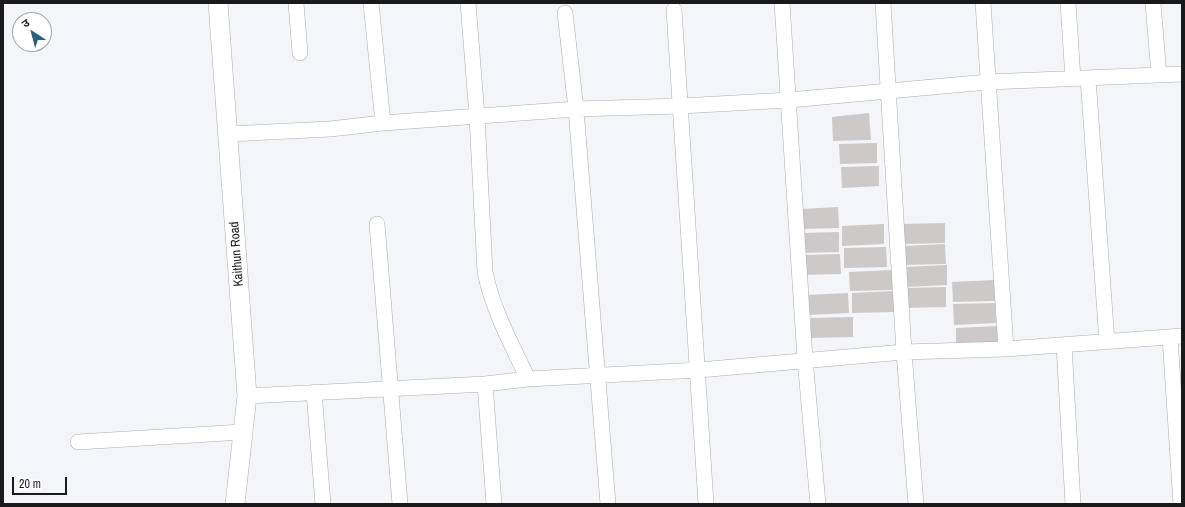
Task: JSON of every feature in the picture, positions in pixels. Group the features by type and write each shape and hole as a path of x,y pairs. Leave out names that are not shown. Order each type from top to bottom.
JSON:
{"street":[{"name":"Kaithun Road","path":"218,3 247,396 235,504"},
{"path":"296,3 300,53"},
{"path":"371,3 383,123"},
{"path":"468,3 478,116 485,272 489,294 522,380"},
{"path":"782,3 805,359 818,504"},
{"path":"883,3 904,352 916,504"},
{"path":"983,3 1006,349"},
{"path":"1068,3 1081,78 1107,342"},
{"path":"1153,3 1159,75"},
{"path":"674,10 699,370 706,504"},
{"path":"565,13 576,109 596,376 608,504"},
{"path":"228,134 330,129 383,123 576,109 681,106 789,100 988,82 1182,74"},
{"path":"377,224 392,388 400,504"},
{"path":"247,396 699,370 805,359 904,352 1006,349 1176,337 1182,504"},
{"path":"1064,345 1073,504"},
{"path":"490,383 494,504"},
{"path":"314,392 323,504"},
{"path":"78,442 244,432"}],"building":[{"path":"869,113 871,140 833,141 832,117"},
{"path":"877,143 877,163 840,164 839,144"},
{"path":"879,166 879,186 842,188 841,167"},
{"path":"838,207 839,228 801,229 801,209"},
{"path":"945,223 945,243 903,244 902,224"},
{"path":"884,224 884,244 842,246 842,226"},
{"path":"839,232 839,252 801,253 801,233"},
{"path":"945,244 946,264 904,265 903,246"},
{"path":"886,247 887,267 844,268 844,248"},
{"path":"840,254 841,274 803,275 803,255"},
{"path":"947,265 947,285 905,287 904,267"},
{"path":"892,270 892,290 850,291 849,272"},
{"path":"994,280 995,301 953,302 952,282"},
{"path":"946,287 946,307 904,308 904,288"},
{"path":"894,291 894,312 852,313 852,293"},
{"path":"848,293 849,313 807,315 806,295"},
{"path":"995,303 996,323 954,325 953,304"},
{"path":"853,317 853,337 811,338 811,318"},
{"path":"998,326 999,346 956,348 956,328"}]}
